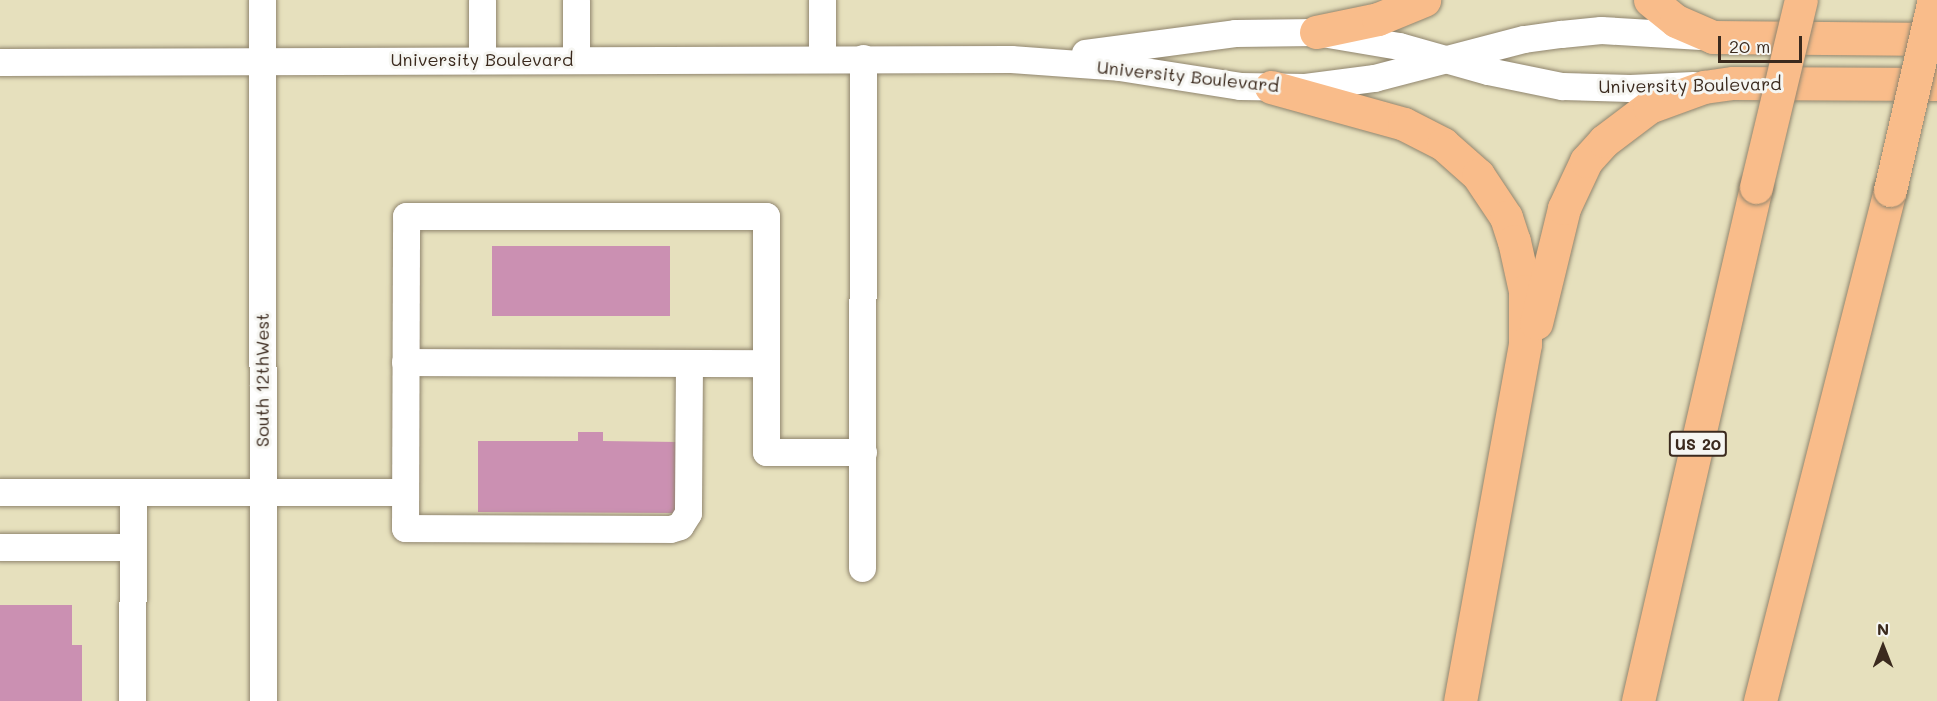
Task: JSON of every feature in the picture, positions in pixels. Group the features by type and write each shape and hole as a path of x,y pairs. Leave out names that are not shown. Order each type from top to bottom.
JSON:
{"main road":[{"path":"1316,32 1378,19 1424,0"},
{"path":"1650,0 1677,21 1713,37"},
{"name":"US 20","path":"1638,701 1801,0"},
{"path":"1760,701 1890,190 1934,0"},
{"name":"University Boulevard","path":"1713,37 1937,39"},
{"path":"1521,371 1537,319 1558,227 1586,161 1604,141 1649,107 1704,87 1733,83"},
{"name":"University Boulevard","path":"1733,83 1937,84"},
{"path":"1271,87 1404,124 1443,144 1478,175 1506,217 1521,264 1527,317 1521,371 1460,701"}],"street":[{"name":"South 12thWest","path":"262,0 263,701"},
{"path":"482,0 482,59"},
{"path":"576,0 576,59"},
{"path":"822,0 822,58"},
{"name":"University Boulevard","path":"964,58 1108,66 1210,82 1271,87 1340,84 1524,39 1561,34 1611,31 1713,37"},
{"name":"University Boulevard","path":"0,62 964,58 1083,53 1235,33 1316,32 1358,37 1525,80 1563,86 1630,88 1733,83"},
{"path":"862,568 863,58"},
{"path":"689,363 688,513 680,526 670,529 405,528 405,216 766,216 766,452 862,452"},
{"path":"405,363 766,363"},
{"path":"0,492 405,492"},
{"path":"132,492 132,701"},
{"path":"0,547 132,548"}],"building":[{"path":"492,246 670,246 670,316 492,316"},
{"path":"578,432 603,432 603,441 678,442 678,513 478,512 478,441 578,441"},
{"path":"0,605 72,605 72,645 82,645 82,701 0,701"}]}
